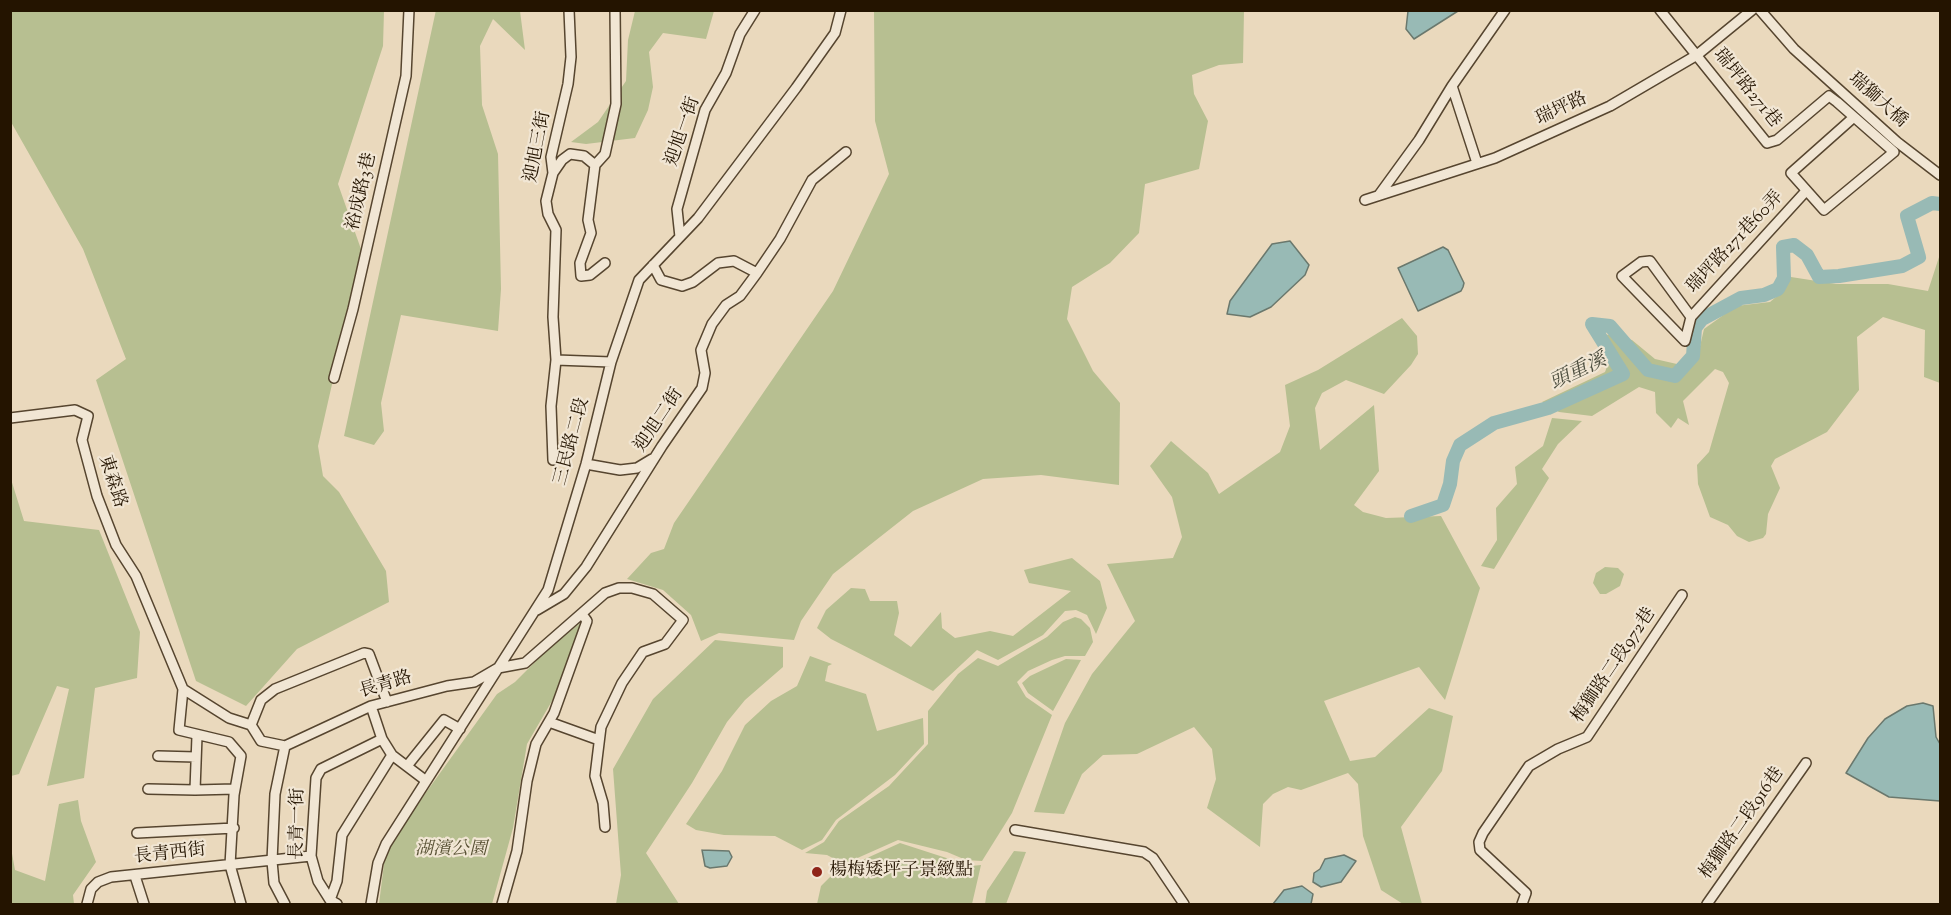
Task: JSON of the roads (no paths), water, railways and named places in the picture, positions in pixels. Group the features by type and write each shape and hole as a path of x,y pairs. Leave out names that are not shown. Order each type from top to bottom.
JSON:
{"street":[{"name":"裕成路3巷","path":"334,378 353,309 406,76 410,10"},
{"name":"迎旭三街","path":"554,460 551,406 556,360 553,317 556,230 548,214 546,201 553,173 551,157 568,84 571,57 569,10"},
{"path":"605,263 590,275 581,276 580,263 591,233 588,220 595,165 605,154 616,104 615,10"},
{"name":"迎旭一街","path":"680,237 677,209 705,110 726,73 740,34 755,10"},
{"name":"三民路二段","path":"371,904 378,863 386,844 548,590 586,464 611,362 639,280 698,218 796,88 835,33 841,10"},
{"path":"1379,195 1419,140 1452,86 1505,10"},
{"path":"1660,10 1697,55"},
{"name":"瑞坪路","path":"1365,200 1496,158 1610,106 1697,55 1752,10"},
{"name":"瑞獅大橋","path":"1760,10 1794,49 1897,142 1941,175"},
{"name":"瑞坪路271巷","path":"1697,55 1767,143 1777,140 1829,96 1854,117"},
{"path":"1452,86 1477,163"},
{"path":"1806,191 1824,210 1894,152 1854,117"},
{"name":"瑞坪路271巷60弄","path":"1691,317 1650,261 1641,262 1622,276 1685,341 1691,317 1806,191 1791,173 1793,169 1854,117"},
{"name":"迎旭二街","path":"536,611 564,594 586,567 654,458 702,388 705,373 701,350 712,324 726,305 740,296 758,273 780,239 812,180 846,152"},
{"path":"553,173 562,160 570,154 584,156 595,165"},
{"path":"653,265 661,280 682,286 693,282 718,262 734,261 758,273"},
{"path":"556,360 611,362"},
{"name":"東森路","path":"10,418 75,410 88,416 82,440 93,485 116,545 136,576 183,689"},
{"path":"586,464 620,470 637,468 654,458"},
{"path":"498,668 525,663 605,593 619,588 632,588 653,594 683,621 665,644 643,652 609,707 599,740 594,776 603,803 605,827"},
{"name":"梅獅路二段972巷","path":"1522,904 1526,893 1480,850 1479,842 1529,766 1558,749 1587,737 1682,595"},
{"path":"502,904 517,851 527,780 536,744 549,722 587,621 582,614"},
{"path":"251,725 261,700 275,689 364,653 369,654 387,702"},
{"name":"長青路","path":"285,746 371,706 447,686 474,682 498,668"},
{"path":"241,904 230,865 235,789 241,756 230,742 178,730 183,689 229,718 251,725 261,741 285,746 275,794 272,861 274,883 285,904"},
{"path":"371,706 382,739 393,755 425,780"},
{"path":"407,766 444,720 460,729"},
{"path":"549,722 599,740"},
{"path":"195,790 197,736"},
{"name":"長青一街","path":"334,902 318,881 311,856 316,778 321,769 382,739"},
{"path":"334,902 342,835 393,755"},
{"path":"158,756 196,757"},
{"name":"梅獅路二段916巷","path":"1707,904 1806,763"},
{"path":"148,789 235,789"},
{"path":"137,833 234,828"},
{"path":"1015,830 1144,852 1153,858 1184,904"},
{"name":"長青西街","path":"87,904 91,889 98,882 111,877 311,856"},
{"path":"135,876 144,904"}],"water":[{"path":"1408,10 1458,11 1414,39 1406,29"},
{"path":"1290,241 1309,265 1305,275 1271,307 1250,317 1227,314 1230,301 1272,244"},
{"path":"1443,247 1448,250 1464,283 1463,287 1461,291 1418,311 1398,268"},
{"path":"1923,703 1933,706 1936,737 1940,744 1940,801 1889,797 1846,773 1868,738 1885,719 1907,706"},
{"path":"702,850 729,851 732,857 727,866 710,868 705,866"},
{"path":"1344,855 1356,861 1341,882 1321,887 1313,882 1314,873 1320,869 1325,859"},
{"path":"1302,886 1313,894 1311,904 1273,904 1284,890"}],"waterway":[{"name":"頭重溪","path":"1411,516 1443,505 1450,484 1453,461 1460,445 1494,423 1548,408 1623,374 1592,324 1610,326 1648,370 1675,376 1693,356 1695,328 1702,319 1741,298 1764,295 1778,289 1784,278 1783,247 1794,245 1807,255 1819,277 1902,266 1919,257 1907,216 1932,203 1940,204"}],"place":[{"name":"楊梅矮坪子景緻點","path":"817,872"}],"park label":[{"name":"湖濱公園","path":"451,851"}]}
